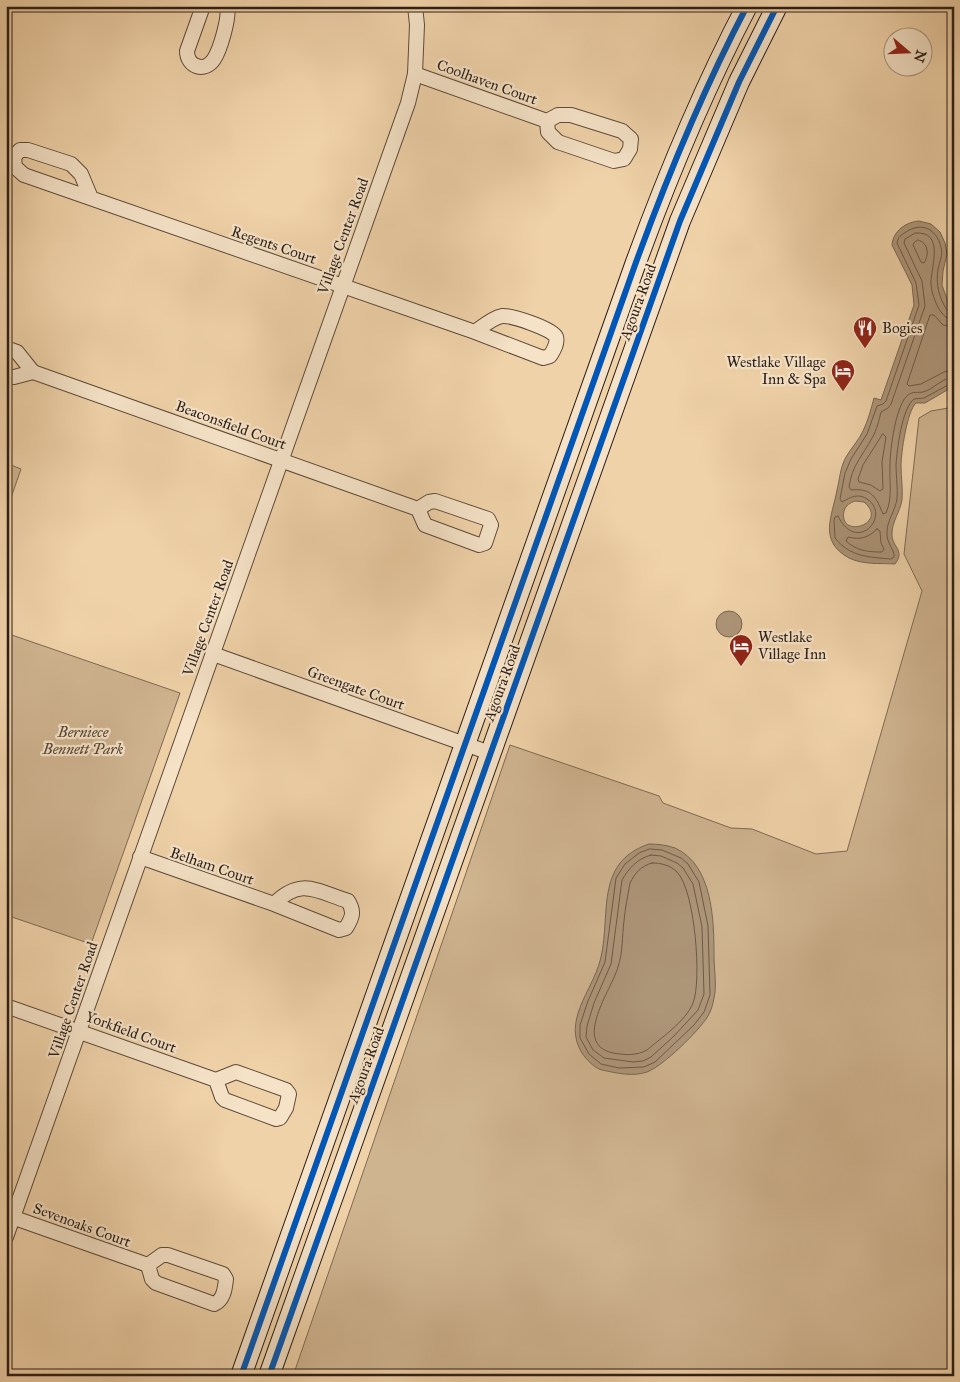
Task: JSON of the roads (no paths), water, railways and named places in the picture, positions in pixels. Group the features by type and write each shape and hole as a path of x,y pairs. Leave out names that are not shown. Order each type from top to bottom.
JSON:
{"main road":[{"name":"Agoura Road","path":"241,1376 662,191 726,47 747,6"},
{"name":"Agoura Road","path":"269,1376 680,221 739,82 777,6"}],"street":[{"path":"203,6 187,51 187,58 190,63 196,66 210,64 214,59 227,24 229,12 227,6"},
{"name":"Village Center Road","path":"6,1237 10,1216 79,1031 408,103 415,74 417,25 414,6"},
{"name":"Coolhaven Court","path":"415,74 547,121 558,115 571,115 622,131 631,138 630,149 624,159 614,161 604,158 558,142 548,132 547,121"},
{"name":"Regents Court","path":"91,198 81,174 71,164 28,150 20,150 14,157 15,167 24,175 474,332 543,358 550,356 555,348 556,338 551,332 512,317 501,316 474,332"},
{"path":"6,348 17,352 33,372 6,377"},
{"name":"Beaconsfield Court","path":"33,372 418,509"},
{"path":"435,501 488,519 491,526 489,535 484,543 479,545 425,525 418,509 435,501"},
{"name":"Greengate Court","path":"212,654 490,753"},
{"name":"Belham Court","path":"140,858 274,904 339,930 346,928 352,918 352,908 348,901 305,888 294,889 283,895 274,904"},
{"name":"Yorkfield Court","path":"6,1006 216,1080"},
{"path":"236,1072 286,1090 289,1094 286,1108 280,1118 276,1119 225,1100 222,1097 216,1080 236,1072"},
{"name":"Sevenoaks Court","path":"10,1216 148,1265"},
{"path":"162,1255 168,1255 222,1274 226,1278 225,1292 218,1303 214,1304 156,1283 152,1280 148,1265 162,1255"}],"water":[{"path":"919,221 931,224 940,232 945,243 947,254 942,285 954,312 954,386 925,403 916,403 913,407 907,423 902,452 902,500 892,529 892,538 899,552 898,559 895,564 866,563 849,558 833,544 830,536 830,519 844,461 863,431 874,398 881,400 914,305 912,285 892,245 895,235 901,228","holes":["855,501 864,502 870,510 871,517 868,522 855,527 848,525 844,520 846,507"]},
{"path":"729,611 738,615 742,624 738,633 729,637 720,633 716,624 720,615"},
{"path":"649,844 675,848 688,856 704,880 712,911 715,993 708,1016 689,1039 671,1056 647,1072 624,1074 602,1070 590,1063 582,1053 575,1029 580,1006 600,961 608,893 612,878 619,864 631,853"}],"place":[{"name":"Bogies","path":"865,349"},
{"name":"Westlake Village Inn & Spa","path":"843,392"},
{"name":"Westlake Village Inn","path":"741,667"}],"park label":[{"name":"Berniece Bennett Park","path":"83,740"}]}
